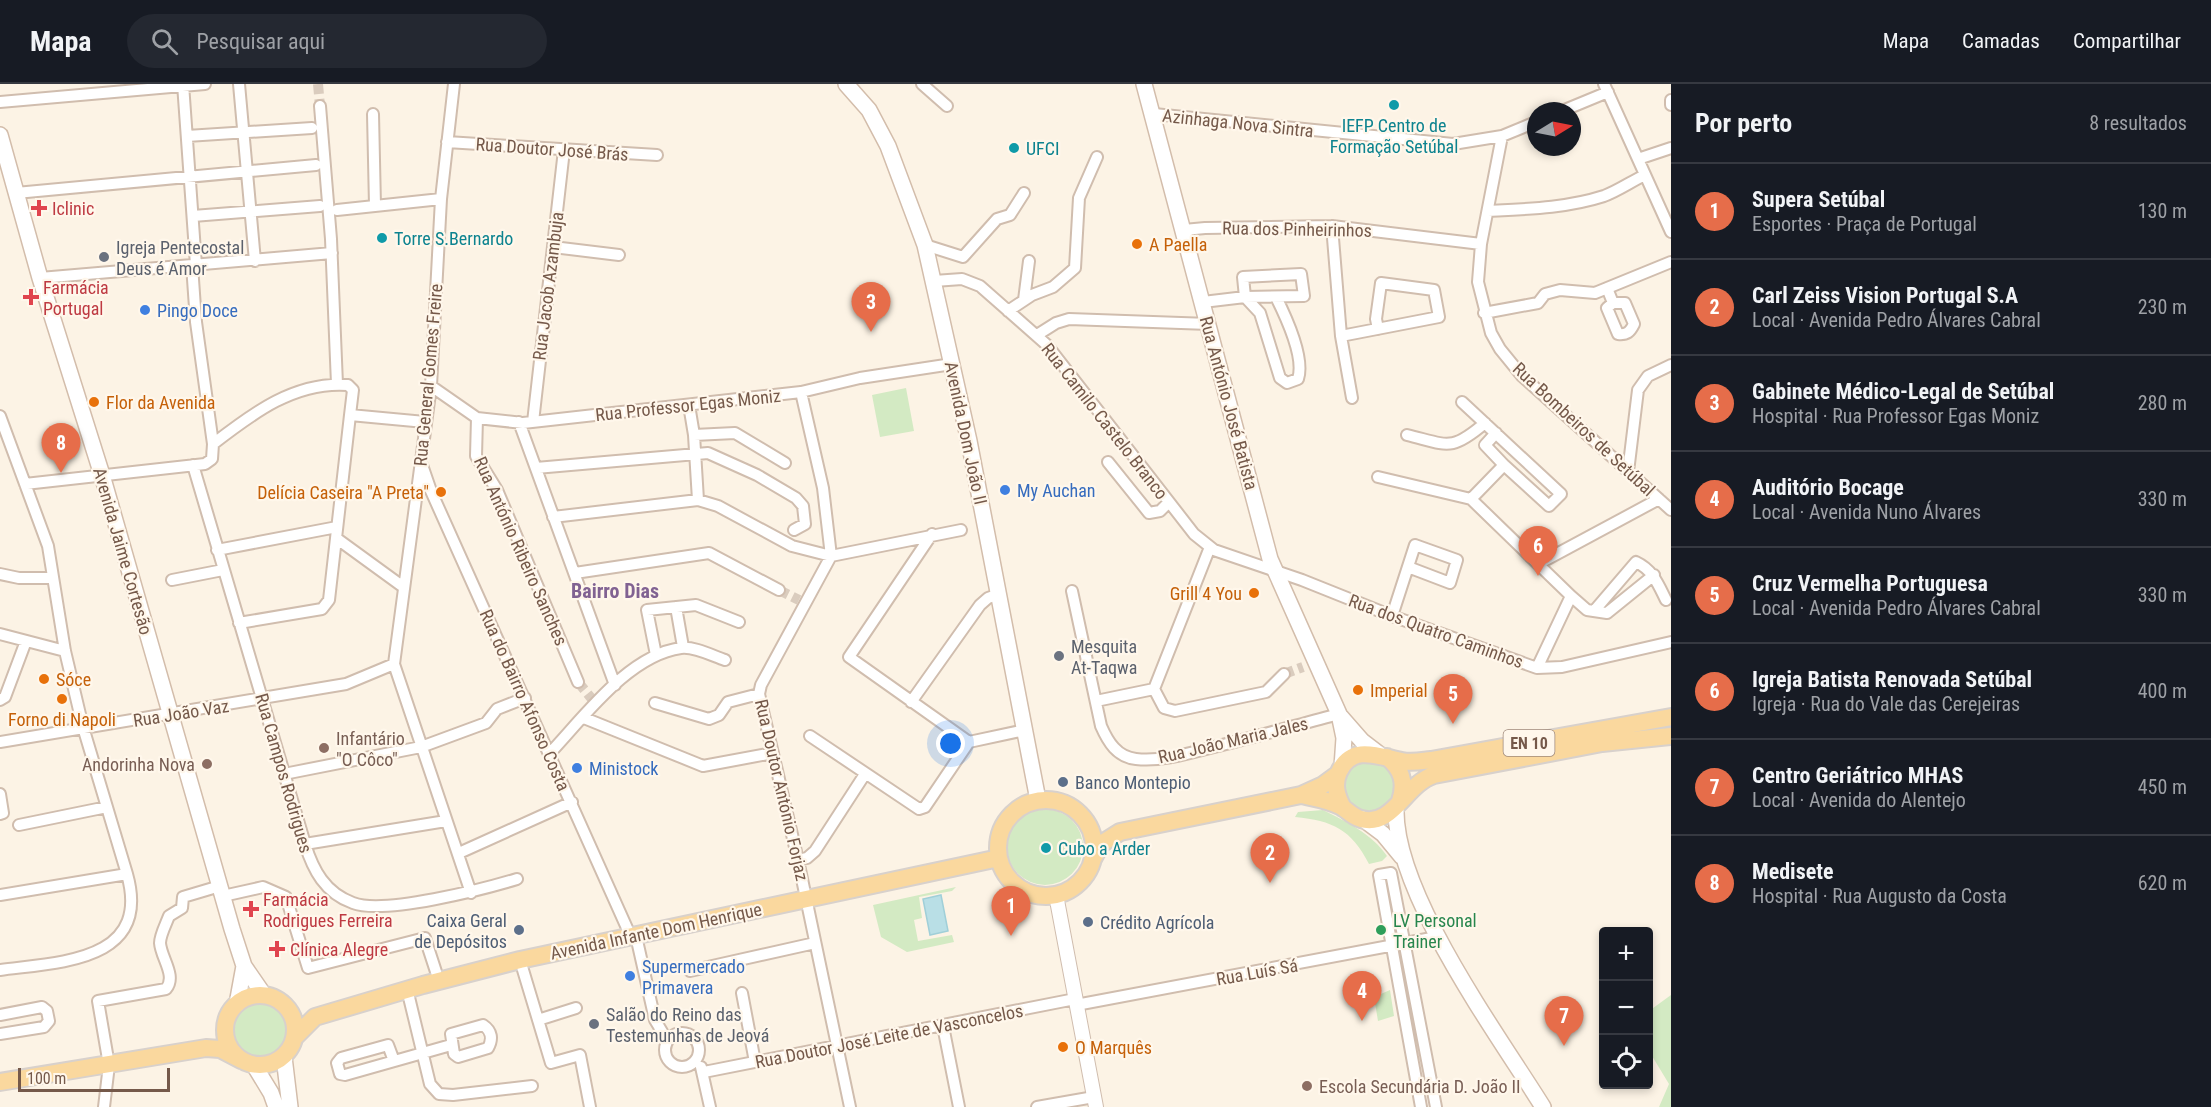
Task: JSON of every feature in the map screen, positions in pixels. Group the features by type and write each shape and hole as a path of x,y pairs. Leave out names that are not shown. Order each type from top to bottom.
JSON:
{"main road":[{"name":"Avenida Dom João II","path":"846,84 869,110 888,146 925,244 999,594 1038,800"},
{"name":"Rua António José Batista","path":"1144,84 1154,114 1275,570 1310,665 1339,714 1362,741 1382,755"},
{"name":"Avenida Jaime Cortesão","path":"0,135 40,278 102,476 244,966 264,995"},
{"name":"Rua António José Batista","path":"1339,714 1344,738 1340,771"},
{"name":"EN 10","path":"1382,755 1414,762 1431,760 1671,717"},
{"name":"EN 10","path":"1398,804 1416,783 1434,776 1602,743 1671,736"},
{"path":"1120,832 1101,844 1078,884 1056,895 1031,894 1016,886 1005,873 999,858 998,842 1006,820 1017,809 1038,800 1065,804 1086,822 1100,829 1120,832 1301,795 1323,785 1358,754 1382,755 1394,763 1403,781 1396,827 1404,860 1437,937 1543,1107"},
{"path":"1340,771 1336,786 1343,808"},
{"path":"1301,795 1330,801 1363,819 1383,834 1404,860"},
{"path":"1363,819 1381,818 1398,804"},
{"path":"1086,822 1093,838 1091,863"},
{"name":"Avenida Infante Dom Henrique","path":"294,1038 315,1017 407,989 520,960 999,858"},
{"name":"Avenida Jaime Cortesão","path":"233,1009 244,966"},
{"path":"0,1082 206,1048 220,1049 248,1062 265,1065 284,1056 294,1038 295,1029 289,1010 282,1003 264,995 245,999 233,1009 215,1039 206,1048"},
{"path":"233,1009 226,1024 228,1044 248,1062 271,1093 276,1107"},
{"path":"289,1010 315,1017"},
{"path":"284,1056 290,1107"}],"street":[{"path":"0,102 205,84"},
{"path":"239,84 255,261"},
{"name":"Rua General Gomes Freire","path":"393,664 431,386 441,199 454,84"},
{"path":"922,84 947,106"},
{"path":"25,484 205,464 212,459 213,444 196,322 193,216 183,85"},
{"path":"1579,102 1606,88 1645,175 1668,216 1671,232"},
{"path":"1671,100 1671,105"},
{"path":"320,106 332,253 337,384"},
{"path":"373,114 375,206"},
{"name":"Azinhaga Nova Sintra","path":"1154,114 1453,144 1502,136 1527,126"},
{"path":"187,136 312,128"},
{"name":"Rua Bombeiros de Setúbal","path":"1502,136 1481,244 1478,282 1484,313 1500,349 1522,376 1671,510"},
{"name":"Rua Doutor José Brás","path":"447,142 657,155"},
{"path":"1638,159 1671,148"},
{"name":"Rua Jacob Azambuja","path":"525,422 553,247 564,150"},
{"path":"1008,311 1024,300 1053,287 1075,268 1079,198 1097,158"},
{"path":"16,193 316,165"},
{"path":"1488,212 1558,206 1591,200 1607,195 1645,175"},
{"path":"925,244 963,257 997,219 1010,215 1024,193"},
{"path":"337,210 441,199"},
{"path":"193,216 320,206"},
{"path":"1332,226 1341,336 1352,398"},
{"name":"Rua dos Pinheirinhos","path":"1184,230 1332,226 1481,244"},
{"path":"553,247 619,255"},
{"path":"40,278 332,253"},
{"path":"1024,300 1029,261"},
{"path":"1484,313 1538,303 1545,294 1560,290 1595,293 1671,262"},
{"path":"1203,302 1245,297 1304,296 1301,274 1243,278 1245,297 1260,313 1280,378 1287,383 1298,379 1301,370 1288,319 1276,297"},
{"name":"Rua Camilo Castelo Branco","path":"934,281 954,278 973,282 1037,335 1066,368 1194,534 1210,547 1275,570"},
{"path":"1341,336 1378,329 1438,317 1434,290 1381,283 1376,319 1378,329"},
{"path":"1607,288 1613,303"},
{"path":"1037,335 1056,323 1069,319 1209,324"},
{"name":"Rua Professor Egas Moniz","path":"431,386 477,418 525,422 801,392 860,378 952,364"},
{"path":"1628,471 1638,390 1648,376 1671,365"},
{"path":"213,444 247,418 287,394 337,384 348,385 353,390 329,600 322,609 239,623"},
{"path":"801,392 823,488 831,556"},
{"path":"1462,402 1496,433 1562,494 1549,506 1485,445 1496,433"},
{"path":"689,405 694,435 698,500"},
{"path":"0,416 48,546 64,651 83,727 128,874 131,907 122,932 104,950 79,958 0,970"},
{"path":"350,416 425,422"},
{"name":"Rua António Ribeiro Sanches","path":"477,418 476,456 497,490 578,682"},
{"path":"525,422 536,468 615,685"},
{"path":"1407,435 1450,446 1464,441 1485,423"},
{"path":"694,435 735,433 786,463"},
{"path":"536,468 708,453 757,475 796,498 803,506 805,524 794,530"},
{"name":"Rua do Bairro Afonso Costa","path":"422,462 430,491 634,936 655,1020 667,1040"},
{"path":"1108,462 1149,513 1160,511 1169,502"},
{"name":"Rua Campos Rodrigues","path":"193,465 304,844 312,867 324,884 354,904 385,905 471,893 517,879"},
{"path":"1471,499 1504,465"},
{"path":"1378,477 1471,499 1587,610 1607,613 1654,576"},
{"path":"416,494 423,490 430,491"},
{"path":"1540,563 1659,499"},
{"path":"554,517 698,500 718,506 792,546 831,556 961,530"},
{"path":"217,550 337,533 402,586"},
{"path":"932,534 849,657 969,742"},
{"path":"1392,616 1414,545 1457,560 1450,583 1408,567"},
{"path":"1210,547 1154,689 1164,708 1175,711 1266,692 1284,674"},
{"path":"575,573 709,553 779,590"},
{"name":"Rua Doutor António Forjaz","path":"831,556 802,602 761,685 759,694 798,860 850,1107"},
{"path":"1594,611 1636,562 1646,566 1654,576 1666,600"},
{"path":"172,580 223,570"},
{"name":"Rua dos Quatro Caminhos","path":"1275,570 1392,616 1537,668 1562,667 1671,642"},
{"path":"0,574 19,578 53,578"},
{"name":"Rua João Maria Jales","path":"1072,591 1101,726 1108,742 1120,753 1135,759 1155,759 1196,752 1339,714"},
{"path":"911,702 980,605 988,598 999,594"},
{"path":"1537,668 1571,596"},
{"path":"656,655 647,610 696,605 739,622"},
{"path":"676,607 683,647"},
{"path":"0,634 64,651"},
{"path":"0,700 4,697 26,641"},
{"path":"550,753 584,718 594,702 636,666 656,655 683,647 725,660"},
{"path":"393,664 471,893"},
{"name":"Rua João Vaz","path":"0,742 346,684 393,664"},
{"path":"1096,701 1154,689"},
{"path":"655,703 709,719 719,716 728,702 759,694"},
{"path":"284,774 421,747 486,723 497,709 525,698"},
{"path":"584,718 703,766 773,753"},
{"path":"810,736 916,808 923,809 969,742 1025,730"},
{"path":"798,860 807,858 815,851 865,774"},
{"path":"0,794 2,813"},
{"path":"459,853 572,802"},
{"path":"19,825 107,807"},
{"path":"304,844 446,821"},
{"path":"1421,1107 1379,875 1391,873 1436,1107"},
{"path":"0,895 128,874"},
{"path":"104,1107 109,1065 98,1001 166,989 170,985 170,977 160,942 169,916 182,908 183,897 263,886 286,897 308,968 425,938 439,981"},
{"path":"1037,1107 1095,1102 1056,895"},
{"name":"Rua Luís Sá","path":"1075,1002 1405,945 1437,937"},
{"path":"690,971 815,943"},
{"path":"520,960 551,1063 580,1055 591,1107"},
{"path":"407,989 430,1084 439,1094 453,1095 532,1086"},
{"path":"742,993 755,1062"},
{"name":"Rua Doutor José Leite de Vasconcelos","path":"704,1072 1075,1002"},
{"path":"0,1015 42,1007 47,1011 49,1021 44,1027 0,1034"},
{"path":"538,1020 576,1008"},
{"path":"943,1026 959,1107"},
{"path":"680,1032 692,1036 699,1048 696,1059 685,1067 673,1065 665,1054 667,1040 680,1032"},
{"path":"394,1061 388,1045 341,1058 337,1063 340,1074 345,1075 451,1045"},
{"path":"696,1059 704,1072 710,1107"}],"green space":[{"path":"906,388 914,431 880,437 872,395"},
{"path":"1370,760 1380,762 1388,768 1394,776 1396,786 1394,796 1388,804 1380,810 1370,812 1360,810 1352,804 1346,796 1344,786 1346,776 1352,768 1360,762"},
{"path":"1045,809 1059,812 1072,820 1080,833 1083,847 1080,861 1072,874 1059,882 1045,885 1031,882 1018,874 1010,861 1007,847 1010,833 1018,820 1031,812"},
{"path":"1323,810 1366,835 1387,856 1382,861 1369,864 1355,842 1339,829 1320,821 1295,817 1298,812"},
{"path":"956,887 952,891 919,897 922,918 914,920 918,941 952,935 954,942 907,952 881,937 873,905"},
{"path":"1390,990 1394,1016 1378,1021 1374,997"},
{"path":"1671,995 1671,1107 1659,1107 1669,1084 1653,1058 1653,1008"},
{"path":"261,1001 272,1003 285,1014 290,1030 288,1041 277,1054 261,1059 250,1057 237,1046 232,1030 234,1019 245,1006"}],"water":[{"path":"941,895 948,931 930,935 923,899"}],"tunnel":[{"path":"318,84 320,106"},
{"path":"779,590 799,600"},
{"path":"1284,674 1303,667"},
{"path":"578,682 592,699"}],"place":[{"name":"IEFP Centro de Formação Setúbal","path":"1394,105"},
{"name":"UFCI","path":"1014,148"},
{"name":"Iclinic","path":"39,208"},
{"name":"Torre S.Bernardo","path":"382,238"},
{"name":"A Paella","path":"1137,244"},
{"name":"Igreja Pentecostal Deus é Amor","path":"104,257"},
{"name":"Farmácia Portugal","path":"31,297"},
{"name":"Pingo Doce","path":"145,310"},
{"name":"Gabinete Médico-Legal de Setúbal","path":"871,332"},
{"name":"Flor da Avenida","path":"94,402"},
{"name":"Medisete","path":"61,473"},
{"name":"My Auchan","path":"1005,490"},
{"name":"Delícia Caseira \"A Preta\"","path":"441,492"},
{"name":"Igreja Batista Renovada Setúbal","path":"1538,576"},
{"name":"Grill 4 You","path":"1254,593"},
{"name":"Mesquita At-Taqwa","path":"1059,656"},
{"name":"Sóce","path":"44,679"},
{"name":"Imperial","path":"1358,690"},
{"name":"Forno di Napoli","path":"62,699"},
{"name":"Cruz Vermelha Portuguesa","path":"1453,724"},
{"name":"Infantário \"O Côco\"","path":"324,748"},
{"name":"Andorinha Nova","path":"207,764"},
{"name":"Ministock","path":"577,768"},
{"name":"Banco Montepio","path":"1063,782"},
{"name":"Cubo a Arder","path":"1046,848"},
{"name":"Carl Zeiss Vision Portugal S.A","path":"1270,883"},
{"name":"Farmácia Rodrigues Ferreira","path":"251,909"},
{"name":"Crédito Agrícola","path":"1088,922"},
{"name":"Caixa Geral de Depósitos","path":"519,930"},
{"name":"LV Personal Trainer","path":"1381,930"},
{"name":"Supera Setúbal","path":"1011,936"},
{"name":"Clínica Alegre","path":"277,949"},
{"name":"Supermercado Primavera","path":"630,976"},
{"name":"Auditório Bocage","path":"1362,1021"},
{"name":"Salão do Reino das Testemunhas de Jeová","path":"594,1024"},
{"name":"Centro Geriátrico MHAS","path":"1564,1046"},
{"name":"O Marquês","path":"1063,1047"},
{"name":"Escola Secundária D. João II","path":"1307,1086"}],"district":[{"name":"Bairro Dias","path":"615,591"}]}
